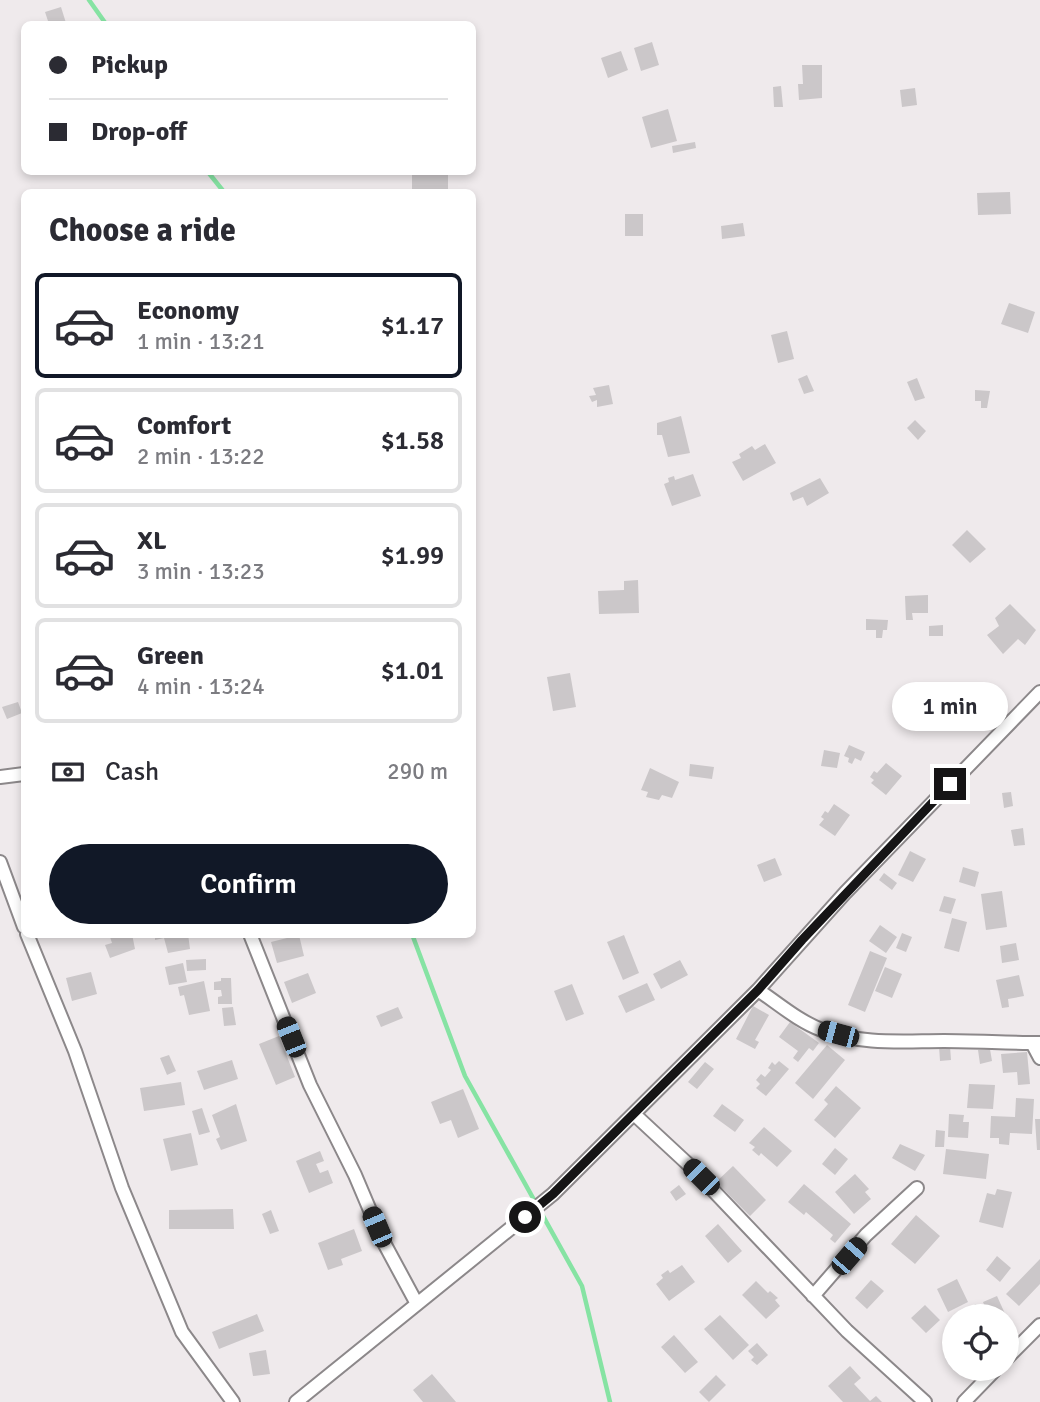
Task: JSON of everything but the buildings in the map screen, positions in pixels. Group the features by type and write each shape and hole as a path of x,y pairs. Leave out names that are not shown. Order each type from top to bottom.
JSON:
{"street":[{"path":"296,1402 553,1194 758,990 845,893 1040,692"},
{"path":"0,777 21,774"},
{"path":"0,862 21,919"},
{"path":"29,938 75,1051 122,1188 177,1321 182,1332 233,1402"},
{"path":"252,938 310,1084 355,1175 383,1241 417,1304"},
{"path":"758,990 798,1018 821,1030 855,1039 890,1042 1036,1043 1040,1058"},
{"path":"634,1114 697,1173 847,1331 925,1402"},
{"path":"813,1296 866,1236 917,1188"},
{"path":"1019,1346 1040,1325"},
{"path":"964,1402 984,1381"}],"waterway":[{"path":"89,0 104,21"},
{"path":"210,175 222,189"},
{"path":"413,938 465,1076 582,1286 610,1402"}],"route":[{"path":"525,1217 553,1194 719,1031 845,893 950,784"}]}
